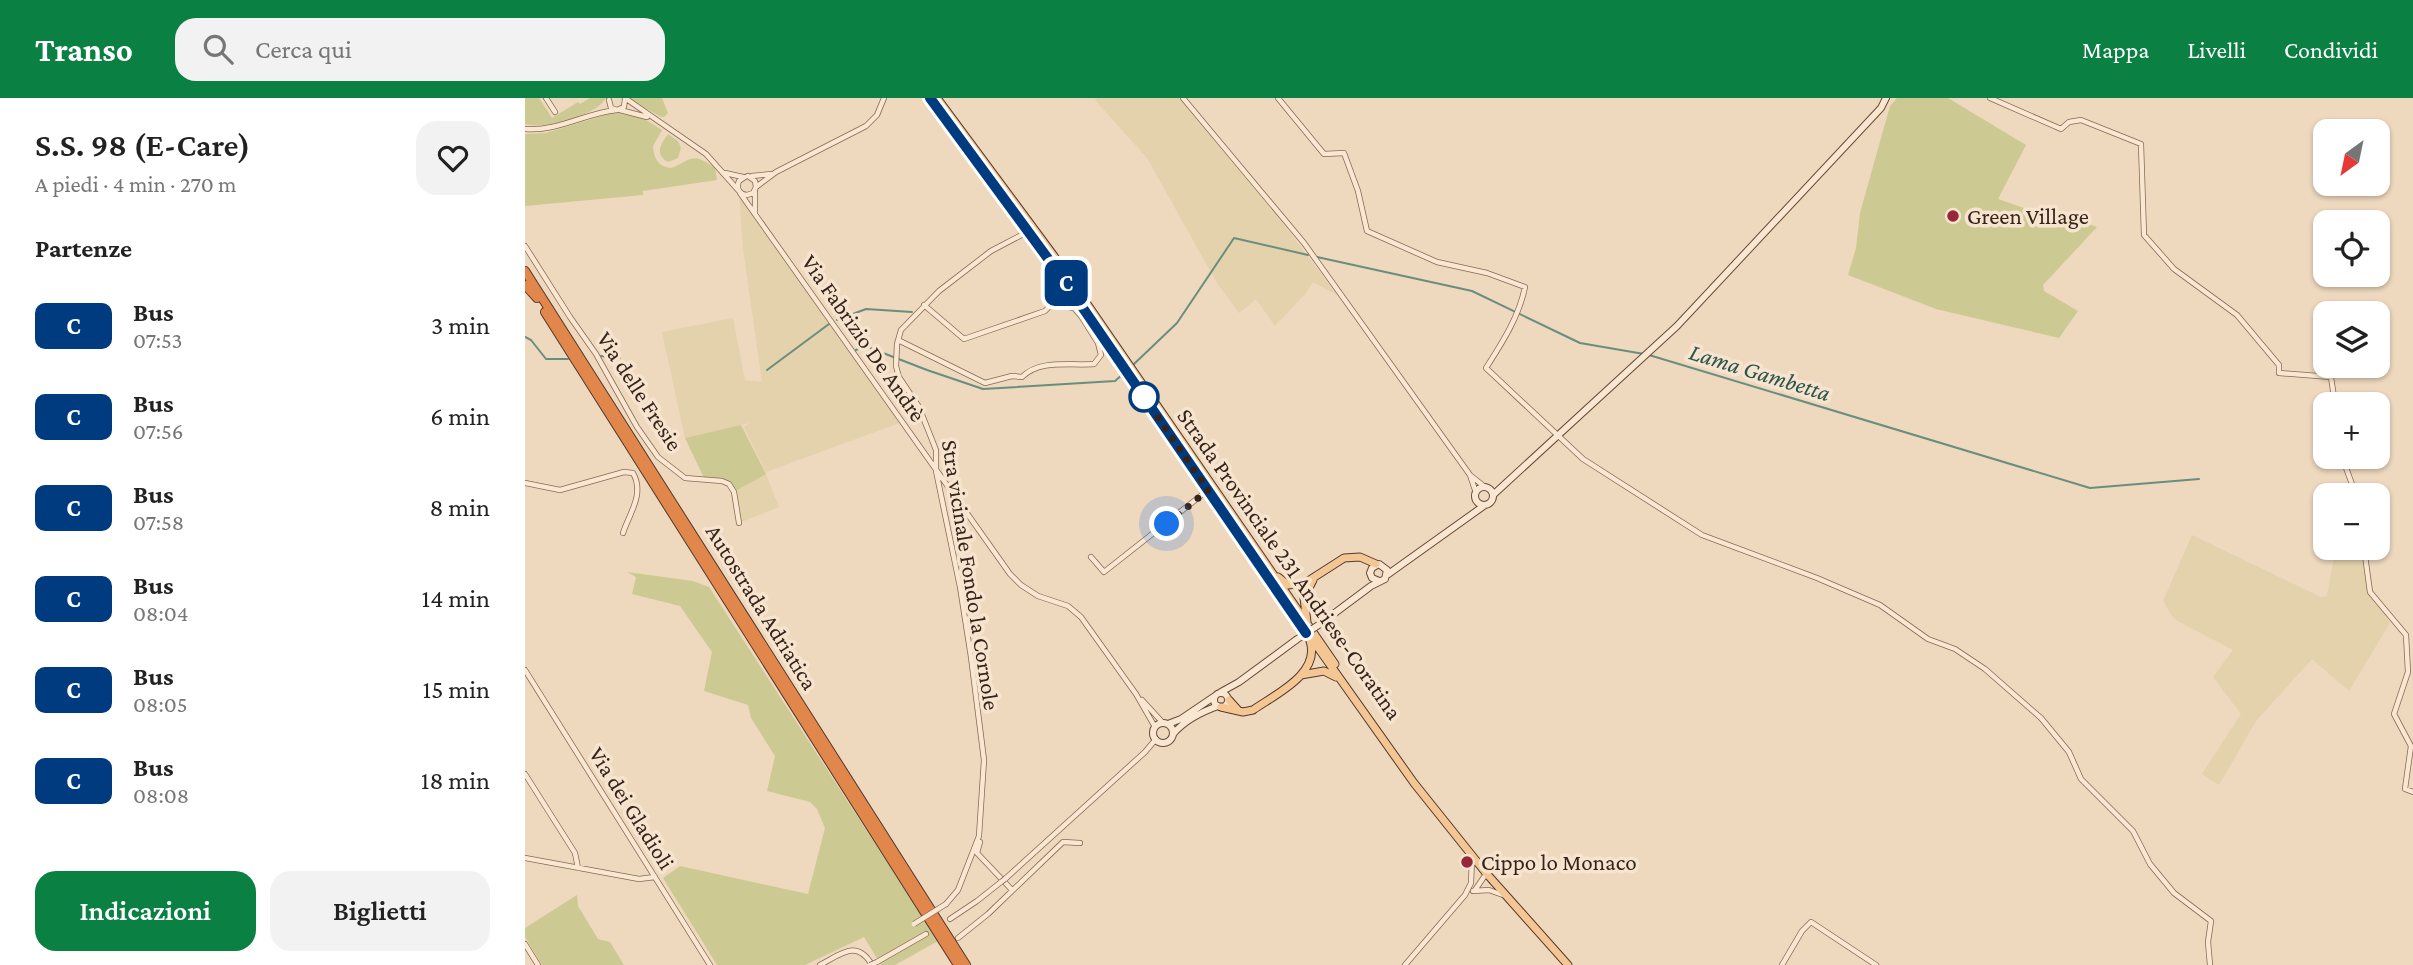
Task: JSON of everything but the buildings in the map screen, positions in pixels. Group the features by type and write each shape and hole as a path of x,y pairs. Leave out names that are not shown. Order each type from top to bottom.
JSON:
{"highway":[{"name":"Autostrada Adriatica","path":"529,283 958,965"},
{"name":"Autostrada Adriatica","path":"529,283 966,965"}],"main road":[{"name":"Strada Provinciale 231 Andriese-Coratina","path":"930,98 1029,230 1208,490 1465,847 1568,965"},
{"name":"Strada Provinciale 231 Andriese-Coratina","path":"937,98 1054,256 1264,562 1345,686 1414,783 1465,847"},
{"path":"1315,578 1304,598 1305,625 1310,641 1313,656 1310,665 1301,676 1253,710 1219,707 1214,701 1239,682 1296,640 1320,624 1380,581 1406,561 1492,501 1493,495 1506,482 1685,317 1881,108 1886,98"},
{"path":"1468,517 1479,489 1506,482"},
{"path":"1487,487 1493,495"},
{"path":"1476,495 1480,504 1485,505"},
{"path":"1264,562 1288,585 1305,583 1344,558 1360,557 1376,568 1387,570 1387,575"},
{"path":"1359,595 1376,568 1406,561"},
{"path":"1376,568 1380,581"},
{"path":"1301,676 1324,671 1333,674 1345,686"},
{"path":"1223,696 1239,710"},
{"path":"1223,696 1227,705 1202,711 1179,727 1165,742 1156,739 1153,734 1155,727 1181,719 1223,696"},
{"path":"1165,724 1172,729 1172,736"}],"street":[{"path":"546,98 555,112"},
{"path":"526,129 553,127 618,110 625,104 625,98"},
{"name":"Via Fabrizio De Andrè","path":"625,98 706,154 724,173 1010,574 1038,596 1068,606 1081,617 1136,694"},
{"path":"1183,98 1267,195 1304,243 1470,475 1476,495"},
{"path":"1278,98 1324,154 1344,153 1358,191 1367,232 1437,262 1487,273 1525,286 1522,303 1505,339 1486,369 1583,459 1702,535 1818,578 1880,605 1928,639 1955,649 1985,670 2041,718 2069,751 2081,779 2133,831 2150,864 2174,893 2211,921 2210,965"},
{"path":"1990,98 2061,129 2069,122 2081,120 2141,144 2144,235 2174,269 2237,315 2279,365 2279,373 2331,377 2333,392"},
{"path":"591,115 609,99 611,108 636,112 662,124"},
{"path":"746,176 738,183 740,192 749,195 776,172 866,126 877,115 882,100"},
{"path":"724,173 746,176 776,172"},
{"path":"746,176 755,181 756,215"},
{"path":"1029,230 991,251 924,305 901,330 898,340 985,383 1014,376 1022,377 1029,370 1042,365 1094,364 1101,355 1094,334 1077,310 1060,304"},
{"name":"Via delle Fresie","path":"525,246 596,354 637,427 658,457 685,478 729,484 734,492 739,523"},
{"path":"1041,248 1057,279 1053,291 1046,299 1050,306"},
{"path":"1053,291 1060,295 1060,304"},
{"path":"924,305 964,338 1060,304 1074,304 1092,320"},
{"name":"Stra vicinale Fondo la Cornole","path":"898,340 896,358 899,377 919,407 936,450 936,471 960,587 984,760 979,836 958,890 946,904 914,924"},
{"path":"525,483 560,489 624,472 633,473 636,478 637,501 622,533"},
{"path":"1470,475 1487,487"},
{"path":"1091,556 1104,572 1208,490"},
{"path":"2366,560 2370,592 2406,635 2408,672 2394,714 2411,746 2405,789 2413,792"},
{"name":"Via dei Gladioli","path":"525,670 710,965"},
{"path":"1136,694 1165,724"},
{"path":"1136,694 1155,727"},
{"path":"950,919 1003,880 1146,752 1156,739"},
{"path":"525,775 575,853 578,868"},
{"path":"979,836 981,837 977,853 1012,890"},
{"path":"958,938 988,914 1063,842 1080,844"},
{"path":"1471,855 1471,883"},
{"path":"525,858 639,879 655,877"},
{"path":"1405,965 1465,895 1476,877 1486,873"},
{"path":"1465,895 1480,885 1486,873"},
{"path":"1473,891 1491,890 1507,897"},
{"path":"1782,965 1802,930 1811,922 1876,965"},
{"path":"820,965 847,950 865,953 872,963 926,934"},
{"path":"525,944 538,965"}],"shaded area":[{"path":"525,98 539,98 552,118 578,102 580,104 590,98 606,98 600,105 581,116 557,123 534,125 525,124"},
{"path":"628,98 662,98 668,113 661,117"},
{"path":"1179,98 1254,185 1337,295 1313,282 1275,326 1256,299 1239,313 1217,283 1147,158 1095,100"},
{"name":"Green Village","path":"1897,98 1948,98 2026,145 1998,199 2053,218 2056,212 2097,227 2043,285 2044,291 2078,311 2059,338 1936,309 1848,275 1856,248 1860,213 1890,106"},
{"path":"615,112 643,118 662,130 653,146 655,158 662,165 671,168 696,158 715,168 717,180 643,191 643,195 525,206 525,134 546,133"},
{"path":"668,134 678,141 681,148 678,158 668,162 660,152"},
{"path":"739,191 902,422 766,472 744,427 750,423 685,438 662,332 733,318 745,380 762,382 743,249"},
{"path":"741,425 766,474 734,492 729,484 705,480 685,438"},
{"path":"766,474 779,507 739,523 734,492"},
{"path":"2192,535 2321,597 2327,596 2334,560 2366,560 2373,594 2390,623 2349,691 2312,659 2256,721 2219,785 2202,774 2241,714 2213,677 2233,650 2174,619 2163,601"},
{"path":"627,572 693,581 709,587 938,941 895,965 881,965 864,937 805,965 717,965 663,878 680,866 808,894 825,828 817,809 810,802 767,791 775,756 751,718 748,705 704,691 712,652 680,606 632,594 636,577"},
{"path":"577,895 578,906 598,939 610,942 624,965 542,965 525,937 525,928"}],"waterway":[{"name":"Lama Gambetta","path":"1134,364 1177,323 1234,238 1308,255"},
{"name":"Lama Gambetta","path":"1317,257 1472,291 1580,343 1644,354"},
{"path":"837,320 866,309 912,312"},
{"path":"767,370 829,324"},
{"path":"525,337 531,340 546,359 568,359"},
{"name":"Lama Gambetta","path":"856,350 865,346 983,389 1115,381 1123,374"},
{"name":"Lama Gambetta","path":"1649,355 2090,488 2199,479"},
{"path":"601,356 620,358"}],"bus line":[{"name":"C","path":"930,98 1063,279 1306,633"}],"place":[{"name":"Green Village","path":"1953,216"},
{"name":"Cippo lo Monaco","path":"1467,862"}],"route":[{"path":"1144,397 1208,490 1167,524"}]}
